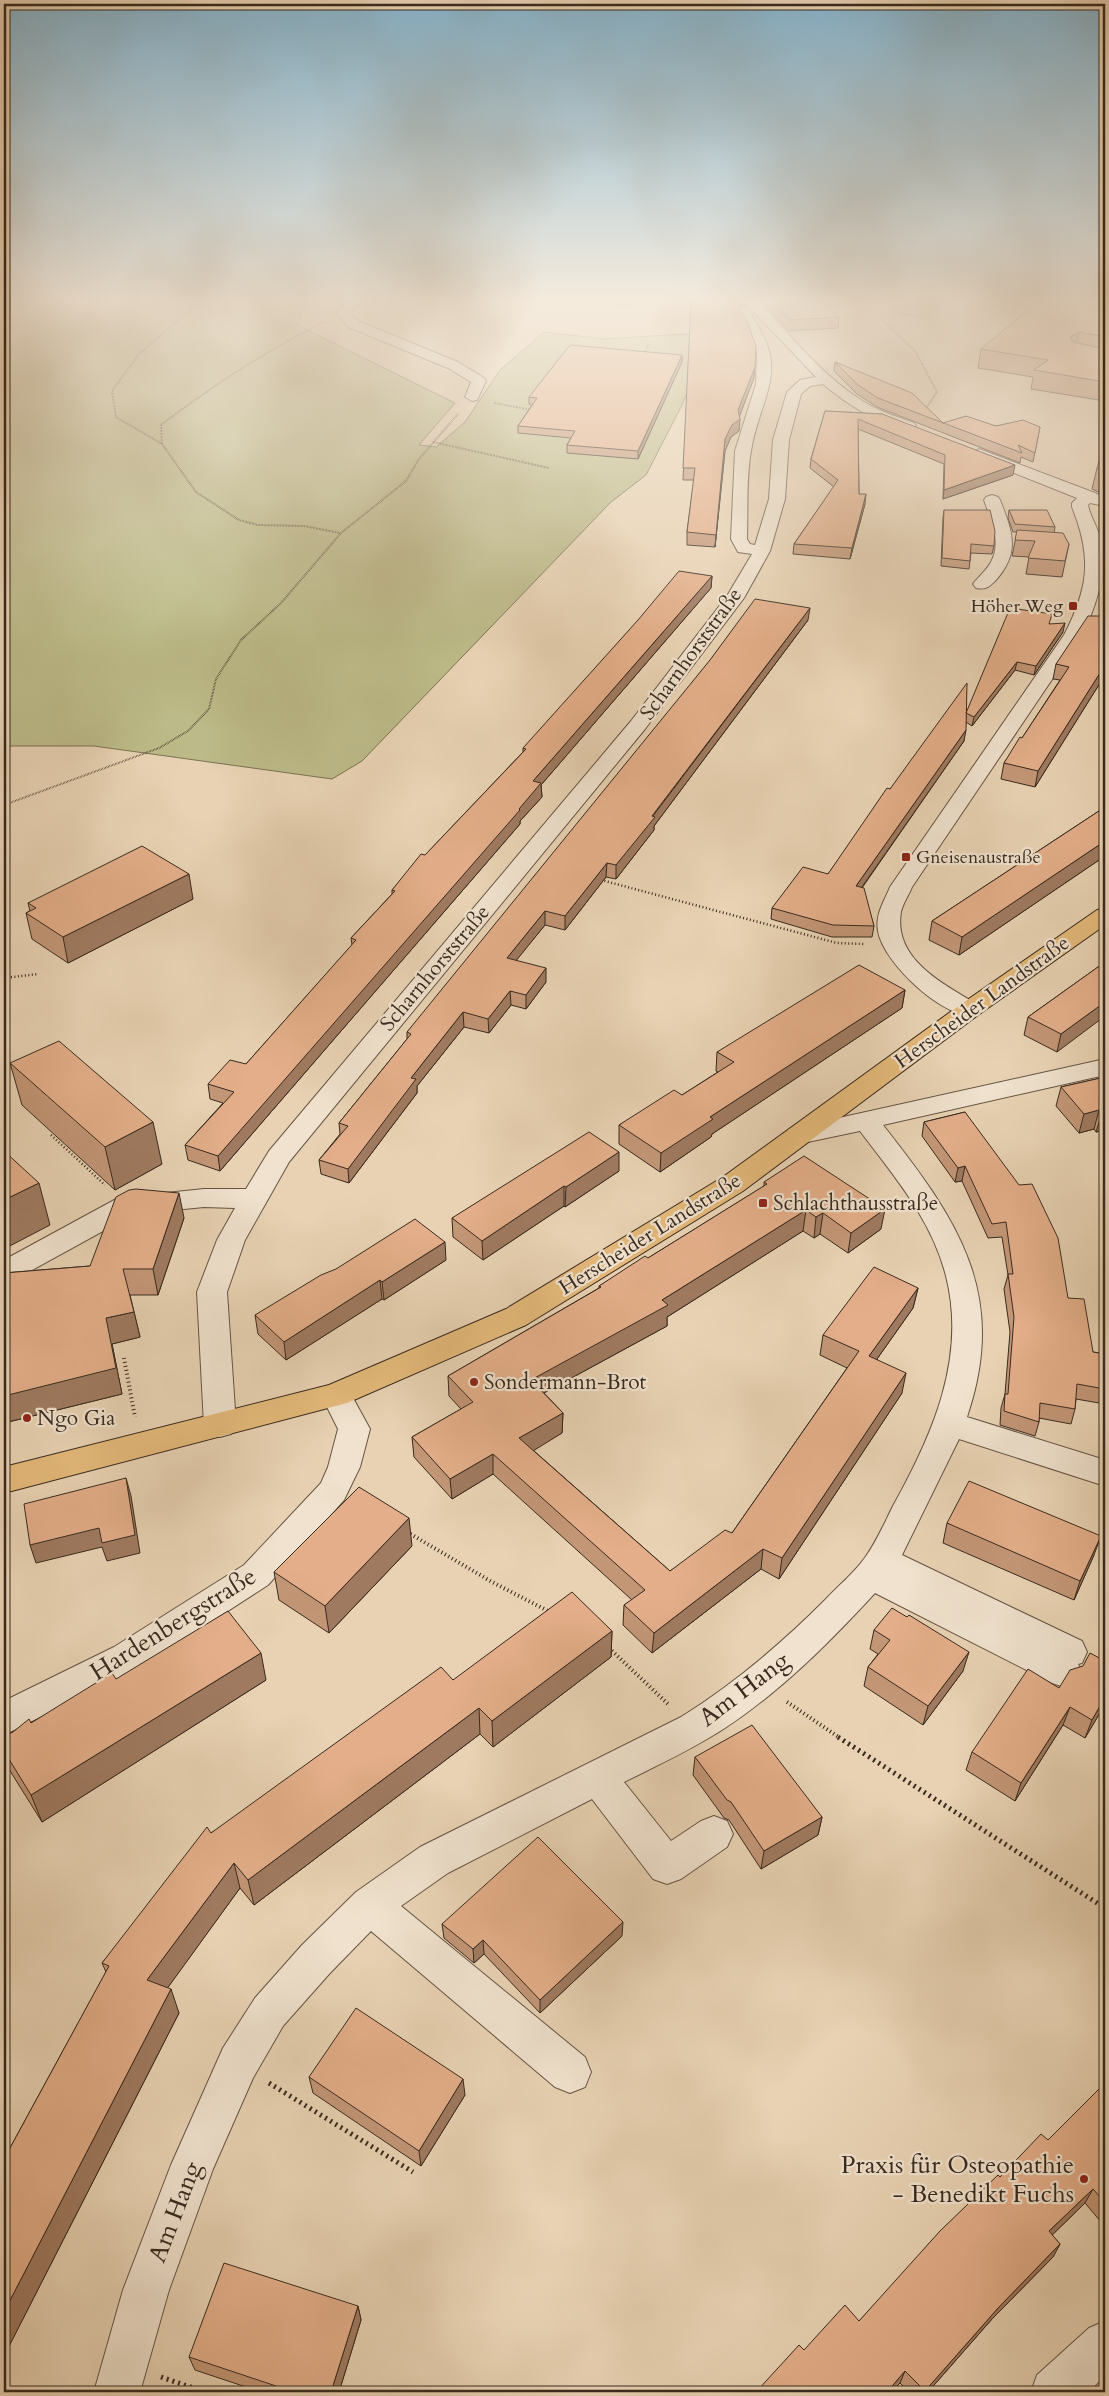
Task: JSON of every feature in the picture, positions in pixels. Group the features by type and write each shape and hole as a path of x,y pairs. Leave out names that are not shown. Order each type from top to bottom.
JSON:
{"main road":[{"name":"Herscheider Landstraße","path":"4,1480 336,1395 516,1317 733,1184 968,1010 1105,915"}],"street":[{"path":"754,416 744,451 739,539 744,548 762,551"},
{"name":"Scharnhorststraße","path":"220,1425 212,1292 231,1240 253,1199 284,1150 638,726 735,598 762,551 777,499 781,440 788,416"},
{"path":"881,416 918,430"},
{"path":"964,448 1097,500"},
{"path":"982,584 996,570 1011,539 992,500"},
{"path":"968,1010 922,980 905,965 890,940 890,912 901,887 1041,679 1062,654 1078,626 1091,588 1095,563 1084,545 1080,503 1097,500"},
{"path":"798,1135 866,1122 978,1094 1105,1067"},
{"name":"Am Hang","path":"120,2379 146,2290 192,2165 238,2063 269,2012 316,1959 370,1905 434,1860 694,1728 727,1708 760,1683 813,1634 876,1567 925,1480 951,1424 966,1363 968,1322 961,1277 948,1241 917,1188 866,1122"},
{"path":"4,1272 128,1205 204,1198 253,1199"},
{"name":"Hardenbergstraße","path":"4,1719 126,1658 256,1575 333,1491 344,1467 354,1429 336,1395"},
{"path":"951,1424 1105,1474"},
{"path":"876,1567 1067,1662"},
{"path":"597,1776 666,1866 714,1834"},
{"path":"370,1905 570,2072"},
{"path":"1054,2392 1105,2344"}],"path":[{"path":"116,416 116,418 162,444 196,492 239,520 258,526 304,526 341,533"},
{"path":"162,444 161,425 173,416"},
{"path":"4,805 51,786 159,748 188,731 209,709 216,679 241,640 281,603 341,533 406,480 433,442 456,416"},
{"path":"918,430 925,416"},
{"path":"433,442 549,468"},
{"path":"597,878 837,943 892,945"},
{"path":"4,978 38,974"},
{"path":"51,1135 128,1205"},
{"path":"124,1358 140,1445"},
{"path":"403,1529 492,1582 557,1616"},
{"path":"607,1647 694,1728"},
{"path":"760,1683 860,1754 1105,1908"},
{"path":"238,2063 413,2172"},
{"path":"120,2379 206,2392"}],"shaded area":[{"path":"4,416 444,416 419,445 436,447 465,422 469,416 676,416 646,475 611,502 362,761 332,779 94,746 4,746"}],"building":[{"path":"525,416 654,416 638,451 567,445 575,431 518,426"},
{"path":"686,416 739,416 740,419 732,425 725,439 716,535 687,532 695,468 683,468"},
{"path":"824,416 887,416 1015,465 944,490 945,455 858,419 859,494 866,494 852,548 794,544 838,480 811,459"},
{"path":"924,416 936,416 943,423"},
{"path":"966,416 996,426 1023,420 1040,427 1035,453 1018,445 1022,453 943,423"},
{"path":"1101,455 1105,456 1105,472 1097,468"},
{"path":"944,510 990,510 995,531 994,546 971,544 970,561 942,558"},
{"path":"1009,510 1047,510 1055,527 1015,524"},
{"path":"1017,530 1063,533 1069,544 1065,561 1028,558 1035,541 1015,540"},
{"path":"679,571 712,576 533,781 541,783 520,810 218,1156 185,1145 234,1092 208,1084 230,1060 246,1064 356,940 351,938 395,891 392,890 421,854 425,855 526,749 523,748 638,620"},
{"path":"755,599 810,608 652,816 655,817 616,865 607,863 565,916 545,911 507,958 546,968 526,995 510,991 488,1019 463,1012 411,1078 416,1079 348,1169 319,1160 348,1126 339,1123 411,1034 407,1032 710,660"},
{"path":"1010,608 1052,614 1049,624 1065,623 1036,666 1017,662 974,717 966,713"},
{"path":"1088,616 1105,617 1105,665 1038,771 1004,763 1069,667 1056,664"},
{"path":"967,683 966,730 856,886 864,888 874,926 833,925 772,908 803,867 828,874 887,788 890,789"},
{"path":"1105,807 1105,841 962,937 932,921"},
{"path":"142,846 189,874 63,937 26,913 36,908 28,903"},
{"path":"1105,962 1105,1002 1061,1034 1028,1017"},
{"path":"859,965 905,990 710,1117 713,1119 661,1153 619,1125 674,1090 682,1095 734,1062 717,1052"},
{"path":"59,1041 153,1122 105,1147 10,1063"},
{"path":"1105,1077 1105,1112 1102,1113 1099,1110 1084,1114 1061,1087"},
{"path":"965,1112 1019,1185 1032,1184 1058,1238 1068,1298 1084,1299 1093,1352 1105,1354 1105,1389 1077,1384 1075,1409 1040,1403 1039,1422 1004,1411 1005,1394 1008,1394 1014,1317 1008,1274 1013,1274 1006,1222 992,1224 965,1166 958,1168 924,1122"},
{"path":"589,1132 619,1152 482,1241 452,1218"},
{"path":"4,1151 39,1183 4,1200"},
{"path":"804,1156 885,1209 851,1233 823,1213 816,1217 806,1210 662,1300 668,1305 531,1380 563,1413 519,1438 670,1571 725,1530 732,1533 859,1351 823,1335 874,1267 918,1288 869,1356 906,1373 782,1558 763,1549 654,1633 624,1605 645,1590 493,1454 450,1479 412,1437 473,1402 448,1376 601,1287 599,1286 645,1256 648,1258 767,1184 764,1182"},
{"path":"129,1190 179,1193 153,1269 123,1269 134,1312 106,1318 116,1368 4,1396 4,1273 90,1266 116,1197"},
{"path":"415,1219 445,1242 382,1282 380,1280 284,1342 255,1315 321,1275 336,1269"},
{"path":"126,1478 135,1535 102,1543 99,1528 30,1545 24,1504"},
{"path":"969,1481 1101,1536 1080,1581 947,1523"},
{"path":"359,1487 409,1518 325,1606 274,1572"},
{"path":"572,1592 612,1631 492,1721 479,1708 248,1880 234,1863 147,1980 171,1989 4,2312 4,2159 109,1966 102,1963 207,1827 211,1833 441,1667 453,1680"},
{"path":"892,1608 907,1617 909,1615 969,1652 928,1706 868,1667 890,1640 874,1630"},
{"path":"228,1611 261,1653 31,1795 4,1751 4,1736 13,1732 29,1719 31,1723 112,1673 116,1679"},
{"path":"1090,1653 1105,1661 1105,1697 1092,1720 1070,1707 1021,1783 972,1752 1028,1669 1059,1688 1070,1670 1083,1666"},
{"path":"752,1725 822,1817 764,1851 731,1802 727,1800 695,1757"},
{"path":"538,1837 623,1922 540,2000 483,1940 473,1949 442,1924"},
{"path":"356,2008 463,2079 419,2151 309,2077"},
{"path":"1101,2087 1105,2091 1105,2203 1093,2189 1049,2231 1060,2244 999,2307 925,2391 905,2371 887,2392 756,2392 799,2345 804,2350 845,2305 859,2321 940,2231 998,2175 1000,2177 1041,2134 1048,2140"},
{"path":"224,2263 358,2306 331,2392 294,2392 189,2357"}],"place":[{"name":"Höher Weg","path":"1073,606"},
{"name":"Gneisenaustraße","path":"906,857"},
{"name":"Schlachthausstraße","path":"763,1203"},
{"name":"Sondermann-Brot","path":"474,1382"},
{"name":"Ngo Gia","path":"27,1418"},
{"name":"Praxis für Osteopathie - Benedikt Fuchs","path":"1084,2179"}]}
